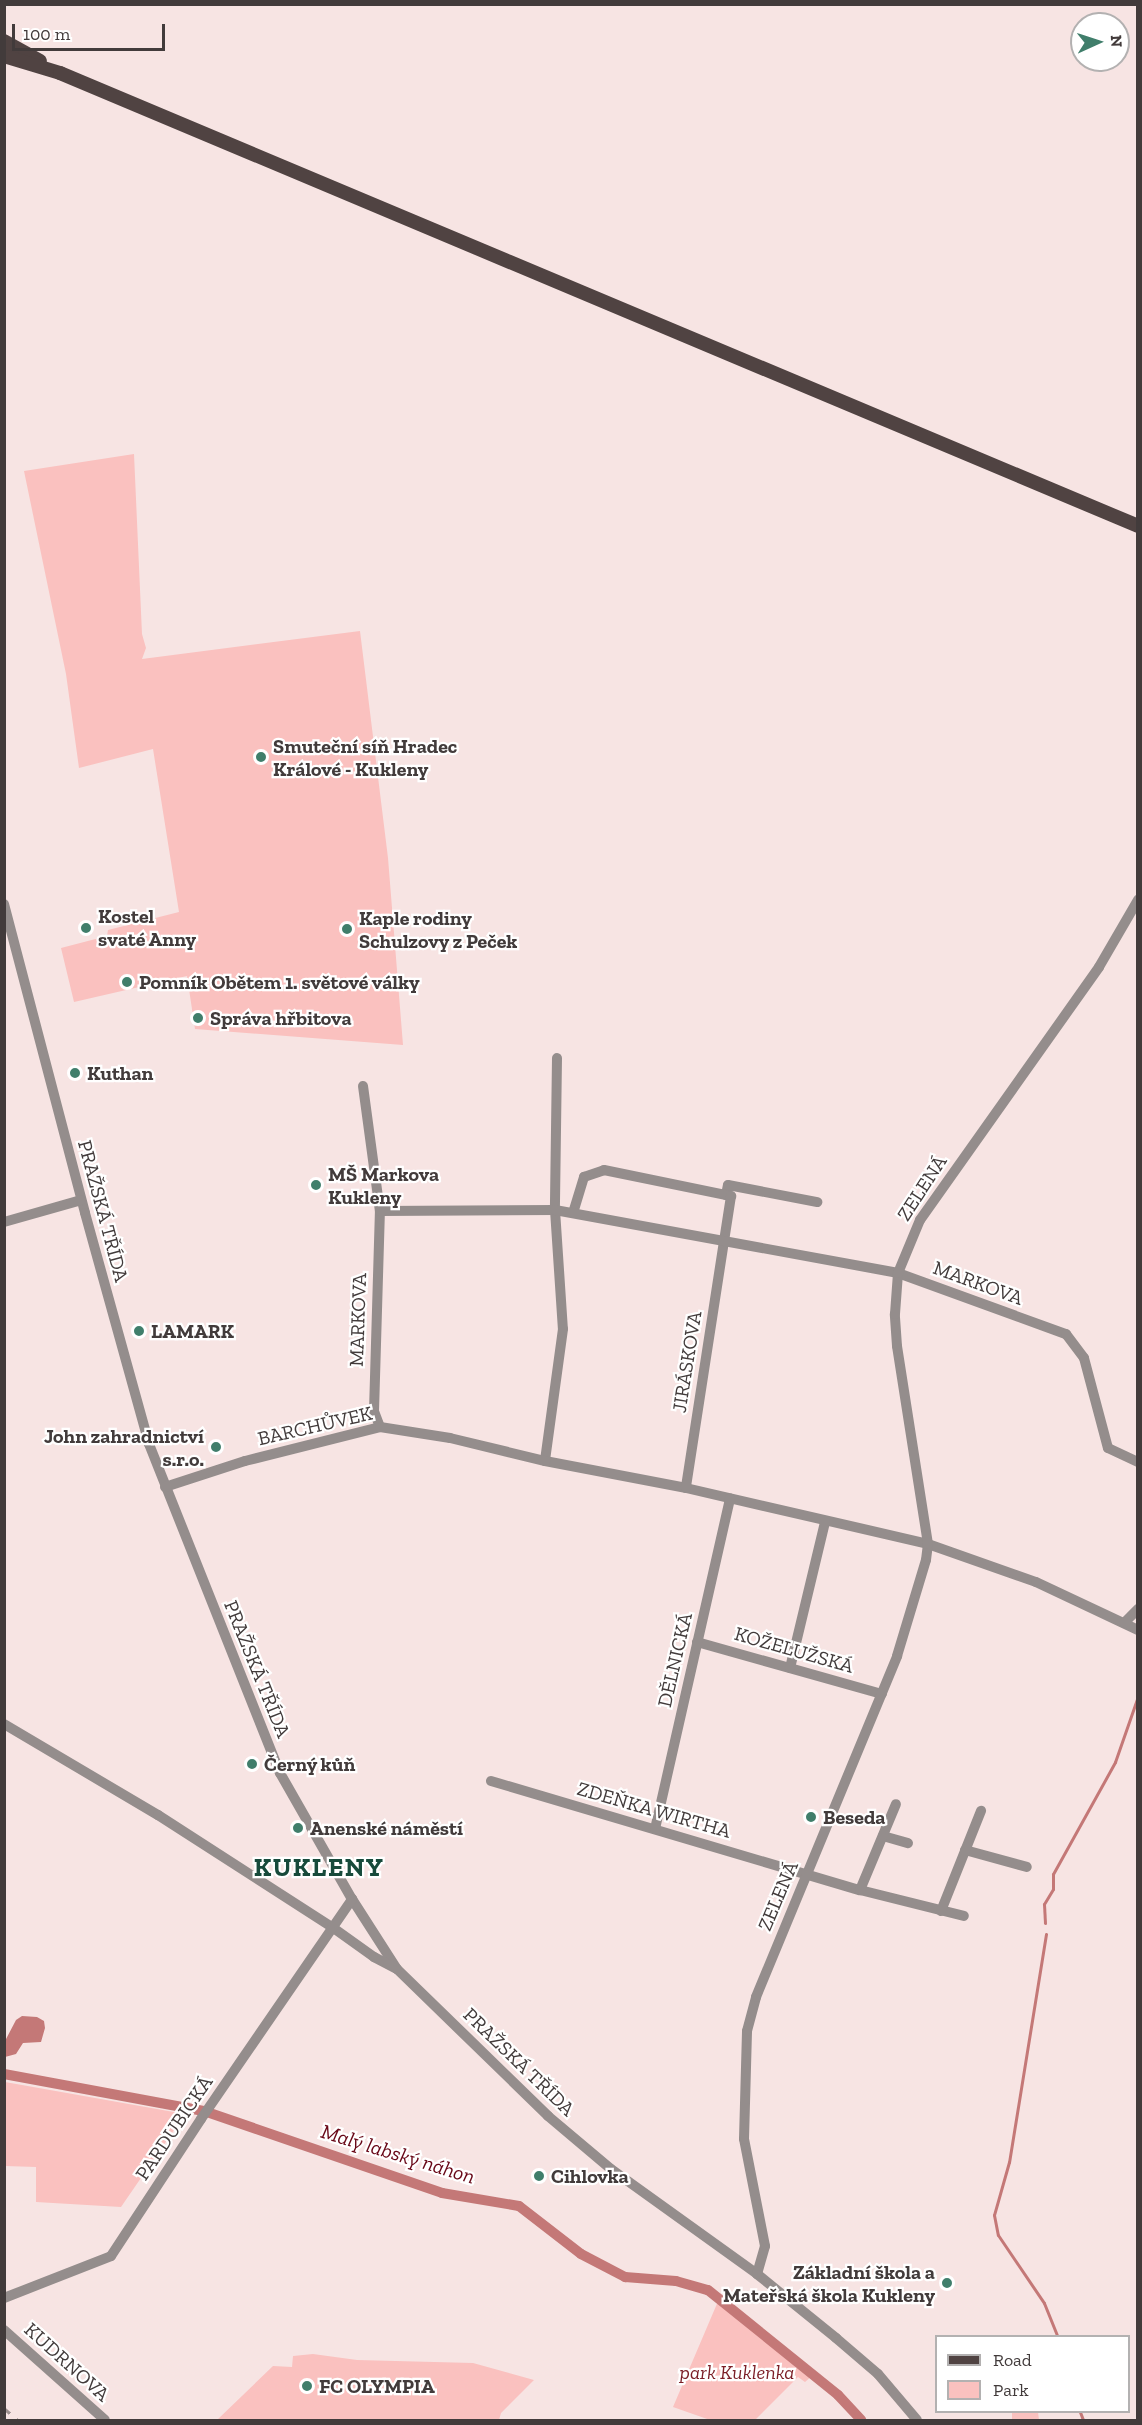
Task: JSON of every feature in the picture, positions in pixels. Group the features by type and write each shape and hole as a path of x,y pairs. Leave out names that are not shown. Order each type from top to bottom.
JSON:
{"main road":[{"path":"4,41 60,73"},
{"path":"4,56 60,73 1137,526"}],"street":[{"name":"ZELENÁ","path":"757,2274 764,2252 765,2239 744,2139 747,2031 756,1997 897,1656 923,1574 928,1545 897,1346 895,1314 898,1273 920,1220 1099,967 1137,900"},
{"name":"PRAŽSKÁ TŘÍDA","path":"4,904 133,1392 165,1487 280,1773 352,1899 397,1969 548,2116 610,2169 757,2274 878,2374 917,2421"},
{"path":"557,1058 555,1210 563,1329 550,1462 686,1488 928,1545 1036,1582 1137,1630"},
{"name":"MARKOVA","path":"363,1086 380,1211 374,1411 380,1427"},
{"path":"573,1213 584,1177 604,1170 731,1196 724,1241"},
{"path":"726,1194 728,1185 817,1202"},
{"path":"4,1222 81,1200"},
{"name":"MARKOVA","path":"380,1211 555,1210 898,1273 1066,1334 1084,1358 1108,1448 1137,1462"},
{"name":"JIRÁSKOVA","path":"686,1488 724,1241"},
{"name":"BARCHŮVEK","path":"165,1487 245,1461 380,1427 450,1438 550,1462"},
{"name":"DĚLNICKÁ","path":"655,1829 730,1498"},
{"path":"790,1668 825,1522"},
{"path":"1124,1623 1137,1609"},
{"name":"KOŽELUŽSKÁ","path":"697,1642 882,1694"},
{"path":"4,1724 104,1782 332,1927 374,1957 397,1969"},
{"name":"ZDEŇKA WIRTHA","path":"491,1780 860,1890 964,1916"},
{"path":"860,1890 896,1804"},
{"path":"941,1911 981,1811"},
{"path":"883,1836 908,1844"},
{"path":"965,1850 1027,1867"},
{"name":"PARDUBICKÁ","path":"4,2298 111,2256 210,2105 352,1899"},
{"name":"KUDRNOVA","path":"4,2330 105,2421"}],"green space":[{"path":"134,454 142,634 146,648 142,659 360,631 388,858 403,1045 195,1029 187,976 74,1002 61,948 107,936 108,930 179,912 153,749 79,768 66,674 24,471"},
{"path":"4,2082 185,2114 121,2207 36,2202 36,2167 5,2166"},
{"name":"park Kuklenka","path":"719,2299 813,2375 805,2382 798,2377 755,2420 710,2420 673,2407"},
{"path":"313,2354 357,2360 473,2363 534,2380 501,2413 499,2420 217,2420 273,2366 292,2367 293,2356"},
{"path":"1012,2413 1038,2413 1039,2420 1012,2420"}],"shaded area":[{"path":"22,2016 37,2017 44,2021 45,2028 41,2042 23,2043 16,2054 5,2057 5,2041 16,2020"}],"waterway":[{"path":"1045,1923 1044,1904 1053,1889 1053,1874 1115,1762 1138,1696"},
{"path":"1046,1934 1009,2162 994,2215 998,2235 1044,2303 1057,2335"},
{"name":"Malý labský náhon","path":"4,2074 204,2111 442,2193 519,2206 581,2254 625,2277 676,2281 708,2290 838,2395 861,2420"},
{"path":"1080,2413 1083,2420"}],"railway":[{"path":"4,2408 18,2420"}],"place":[{"name":"Smuteční síň Hradec Králové - Kukleny","path":"261,757"},
{"name":"Kostel svaté Anny","path":"86,928"},
{"name":"Kaple rodiny Schulzovy z Peček","path":"347,929"},
{"name":"Pomník Obětem 1. světové války","path":"127,982"},
{"name":"Správa hřbitova","path":"198,1018"},
{"name":"Kuthan","path":"75,1073"},
{"name":"MŠ Markova Kukleny","path":"316,1185"},
{"name":"LAMARK","path":"139,1331"},
{"name":"John zahradnictví s.r.o.","path":"216,1447"},
{"name":"Černý kůň","path":"252,1764"},
{"name":"Beseda","path":"811,1817"},
{"name":"Anenské náměstí","path":"298,1828"},
{"name":"Cihlovka","path":"539,2176"},
{"name":"Základní škola a Mateřská škola Kukleny","path":"947,2283"},
{"name":"FC OLYMPIA","path":"307,2386"}],"district":[{"name":"KUKLENY","path":"319,1868"}]}
